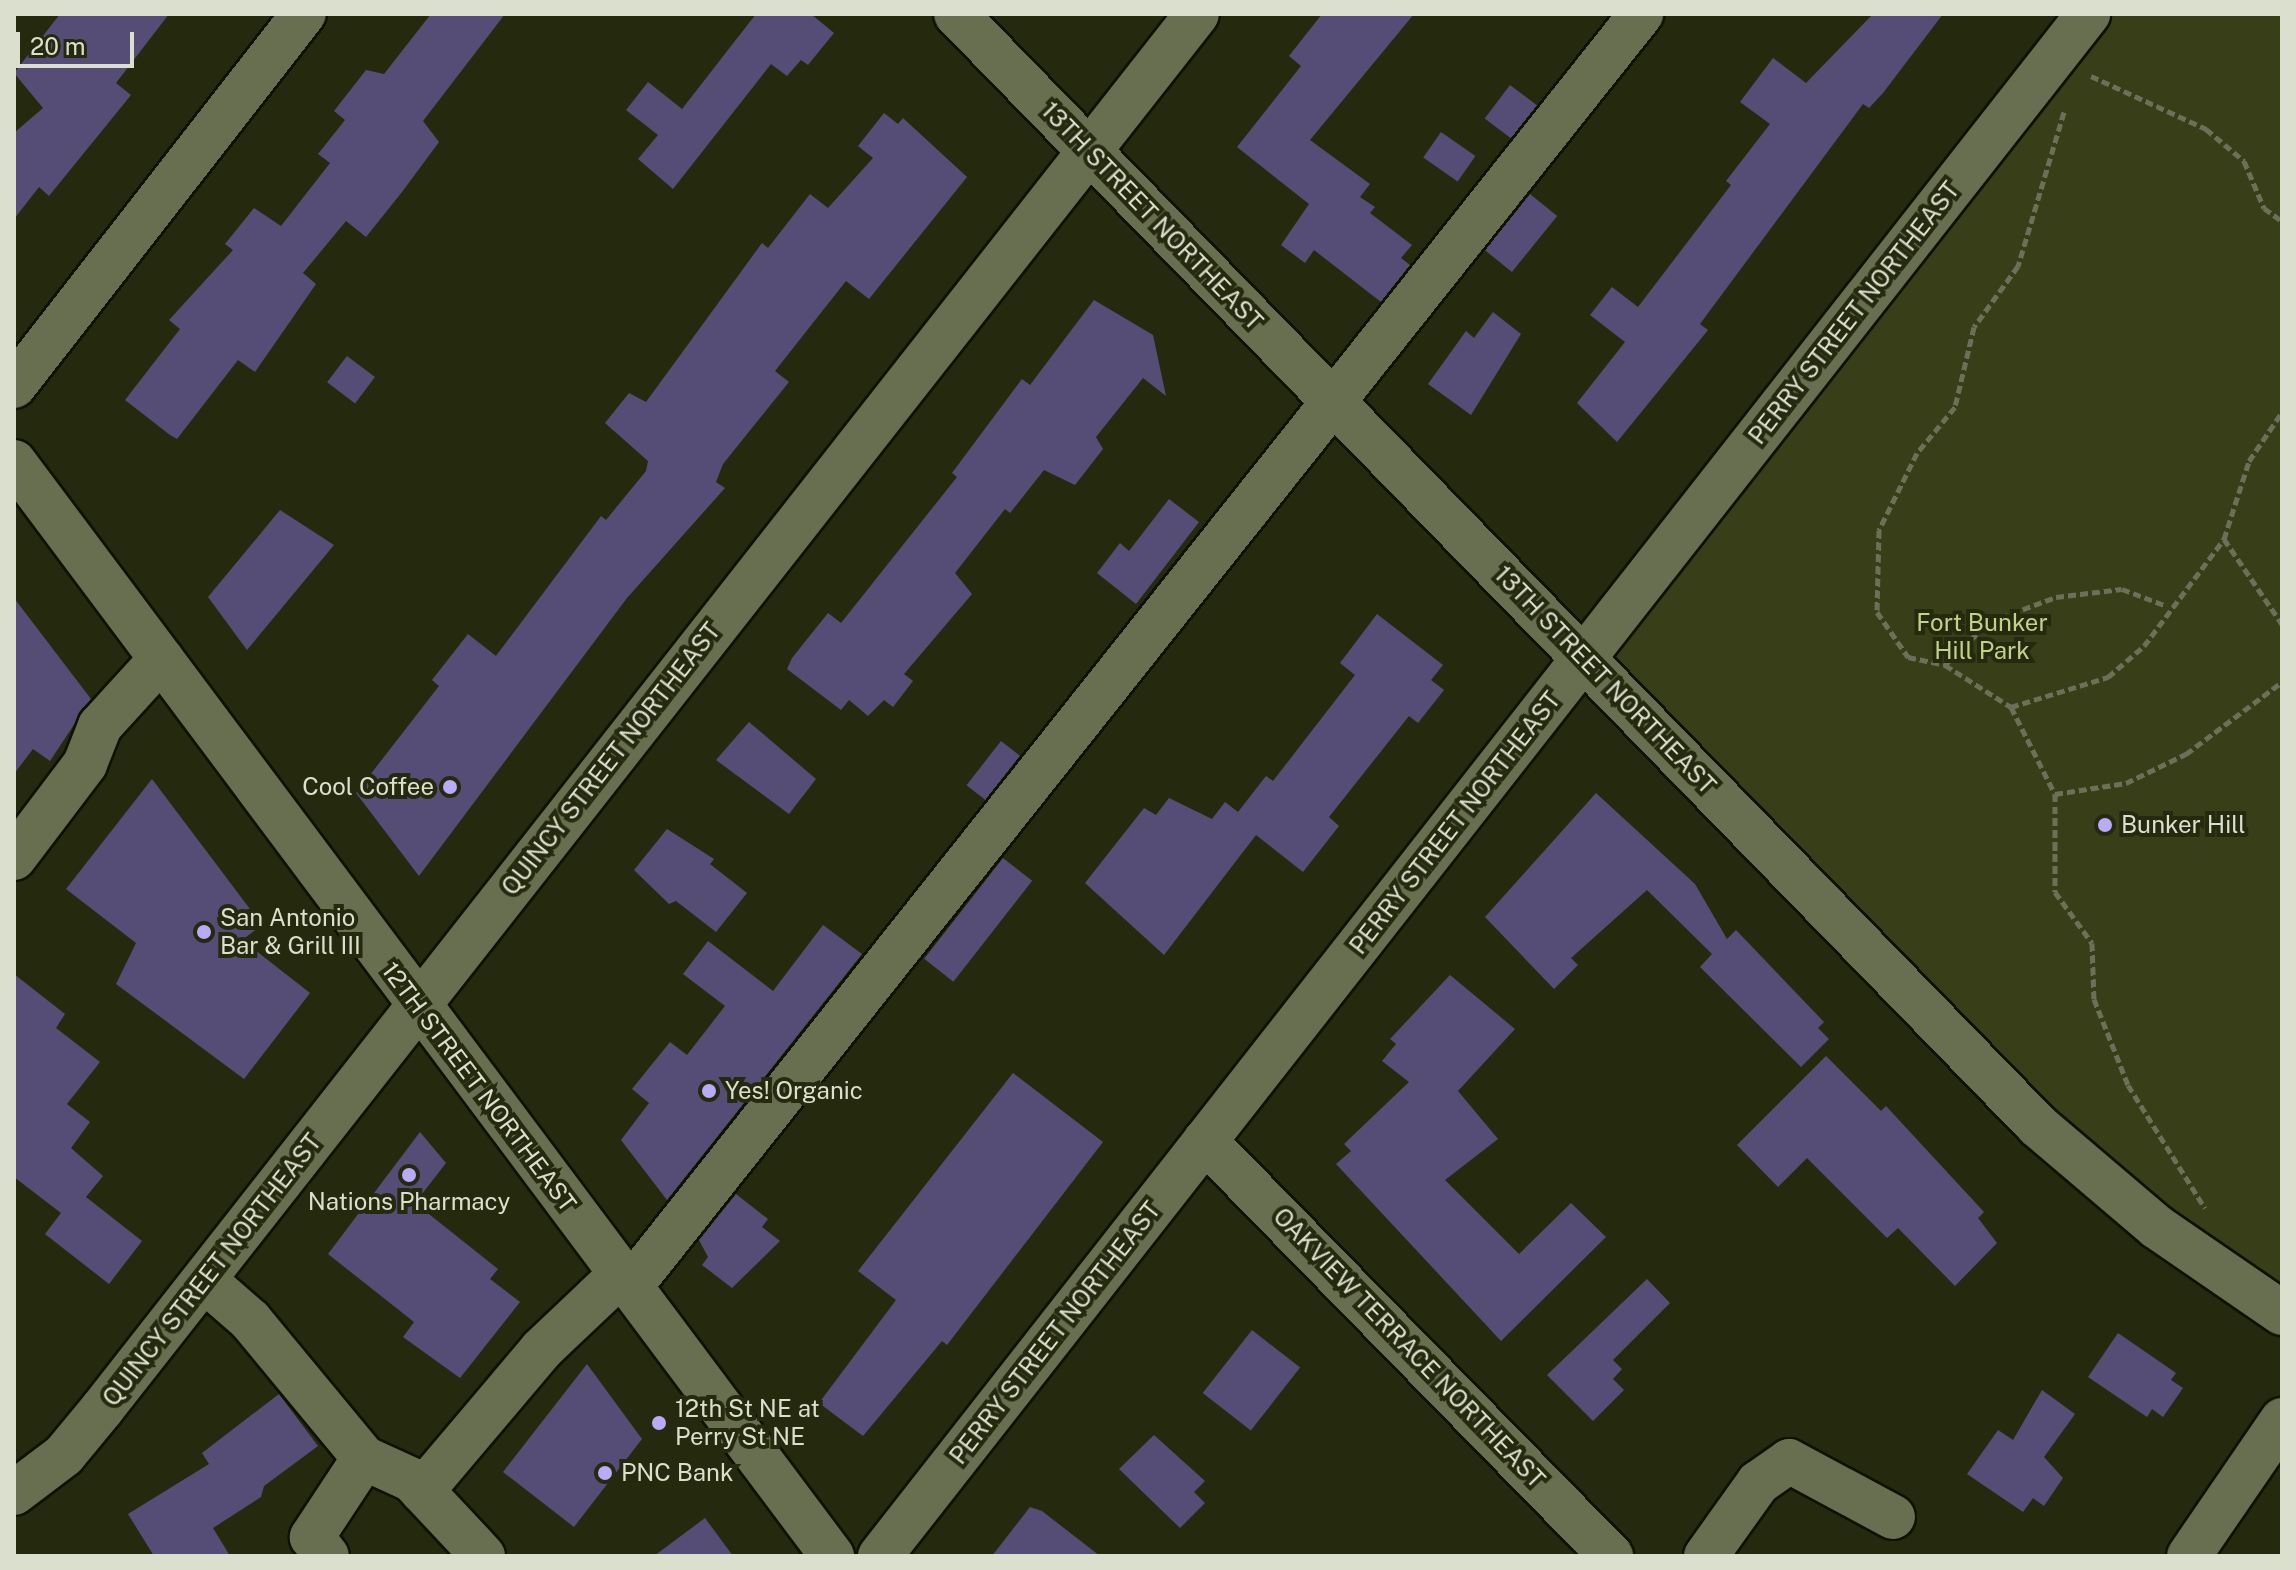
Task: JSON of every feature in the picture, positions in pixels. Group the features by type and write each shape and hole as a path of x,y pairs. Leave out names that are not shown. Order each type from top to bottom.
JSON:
{"street":[{"path":"14,386 304,14"},
{"name":"13TH STREET NORTHEAST","path":"956,14 2037,1125 2185,1246 2282,1313"},
{"name":"QUINCY STREET NORTHEAST","path":"14,1493 64,1455 204,1280 1197,14"},
{"path":"422,1491 541,1350 625,1281 1336,406 1641,14"},
{"name":"PERRY STREET NORTHEAST","path":"880,1556 2088,14"},
{"name":"12TH STREET NORTHEAST","path":"14,462 417,1006 832,1556"},
{"path":"14,858 85,764 100,726 161,659"},
{"name":"OAKVIEW TERRACE NORTHEAST","path":"1205,1141 1611,1556"},
{"path":"204,1280 250,1320 364,1458 422,1491 483,1556"},
{"path":"2189,1556 2282,1420"},
{"path":"327,1556 312,1537 364,1458"},
{"path":"1706,1556 1758,1483 1789,1461 1893,1517"}],"path":[{"path":"2057,53 2206,129 2244,161 2264,208 2282,221"},
{"path":"2057,53 2065,69 2063,130 2030,236 1974,327 1955,407 1917,453 1879,530 1877,612 1908,657 1945,665 2011,707 2055,794 2055,892 2092,943 2094,999 2128,1085 2205,1207 2185,1246"},
{"path":"2011,707 2108,677 2144,646 2167,606 2224,539 2249,461 2282,412"},
{"path":"2224,539 2282,624"},
{"path":"1945,665 1989,622 2056,597 2122,589 2167,606"},
{"path":"2055,794 2126,783 2186,754 2282,682"}],"green space":[{"name":"Fort Bunker Hill Park","path":"2088,14 2282,14 2282,1313 2185,1246 1584,658"}],"building":[{"path":"60,14 169,14 116,83 131,95 49,196 39,187 14,219 14,133 43,108 14,73"},
{"path":"431,14 505,14 423,121 439,142 366,237 346,221 303,273 316,284 255,372 238,360 177,439 170,435 125,400 180,329 169,320 233,250 225,244 254,208 281,226 330,163 318,154 345,120 334,111 366,70 384,74"},
{"path":"756,14 811,14 834,33 808,65 801,60 787,76 771,64 673,189 638,159 658,135 626,110 648,82 682,109"},
{"path":"1322,14 1414,14 1310,140 1370,184 1360,197 1375,207 1370,213 1412,245 1401,258 1410,265 1381,302 1314,250 1305,263 1281,245 1309,204 1237,147 1301,66 1289,56"},
{"path":"1873,14 1943,14 1883,93 1869,108 1863,104 1700,324 1708,330 1617,442 1577,403 1625,342 1590,315 1612,287 1638,307 1731,185 1726,181 1770,124 1740,102 1773,58 1806,83"},
{"path":"1510,85 1537,105 1512,139 1485,119"},
{"path":"884,113 898,124 903,118 967,177 869,299 846,281 775,371 789,382 723,464 716,482 725,488 627,598 419,876 356,793 439,686 432,680 468,634 496,656 601,516 606,520 646,471 648,461 605,423 629,393 646,402 762,243 768,248 810,194 828,208 873,158 858,146"},
{"path":"1441,132 1475,156 1458,181 1423,157"},
{"path":"1530,194 1557,216 1512,272 1485,250"},
{"path":"1094,300 1153,335 1166,396 1143,378 1096,437 1103,449 1075,485 1044,470 1010,513 1005,509 955,573 972,594 904,674 913,681 893,707 884,700 868,716 849,700 841,710 787,669 792,658 828,613 841,623 957,477 952,473 1022,379 1030,385"},
{"path":"1493,312 1521,334 1471,415 1428,384 1466,331 1474,338"},
{"path":"347,356 375,377 355,403 327,382"},
{"path":"1169,499 1199,522 1136,604 1097,573 1120,543 1129,551"},
{"path":"280,510 334,545 247,650 208,597"},
{"path":"14,598 91,699 50,761 33,749 14,774"},
{"path":"1377,614 1443,665 1431,680 1444,690 1418,723 1409,716 1329,817 1339,826 1303,872 1256,835 1164,955 1085,883 1144,808 1156,815 1169,798 1212,819 1225,802 1238,812 1266,776 1273,781 1355,675 1340,663"},
{"path":"749,722 816,779 789,814 716,760"},
{"path":"1001,741 1020,756 985,800 967,785"},
{"path":"152,779 262,925 242,940 310,993 244,1079 116,984 136,943 66,889"},
{"path":"1596,793 1695,884 1727,939 1736,930 1824,1022 1818,1028 1829,1039 1801,1067 1700,967 1712,954 1647,890 1571,958 1578,965 1554,989 1485,917"},
{"path":"667,829 714,859 710,864 747,893 716,932 676,901 669,904 634,870"},
{"path":"1003,858 1032,881 953,982 924,959"},
{"path":"823,925 862,954 667,1200 621,1140 649,1103 632,1089 670,1042 687,1055 725,1006 683,974 708,941 773,991"},
{"path":"14,974 65,1014 56,1028 100,1062 67,1104 90,1122 71,1148 103,1176 86,1197 142,1241 109,1284 45,1234 61,1213 14,1177"},
{"path":"1450,975 1515,1029 1458,1091 1498,1139 1445,1180 1519,1254 1571,1203 1606,1237 1501,1341 1336,1164 1351,1151 1344,1144 1409,1082 1382,1061 1396,1044 1390,1039"},
{"path":"1826,1056 1881,1111 1886,1106 1984,1212 1978,1218 1997,1243 1955,1286 1898,1228 1887,1238 1807,1158 1778,1187 1737,1145"},
{"path":"1013,1073 1103,1142 947,1345 942,1341 863,1436 819,1403 896,1300 858,1271"},
{"path":"420,1132 446,1163 415,1203 498,1269 490,1279 520,1302 460,1378 403,1337 414,1322 328,1254"},
{"path":"736,1194 768,1219 762,1227 780,1241 732,1288 702,1265 708,1257 699,1240"},
{"path":"1647,1279 1670,1303 1613,1360 1622,1369 1613,1379 1624,1390 1593,1421 1547,1375"},
{"path":"1252,1330 1300,1368 1251,1431 1203,1393"},
{"path":"2118,1333 2176,1373 2171,1380 2183,1388 2163,1417 2152,1409 2147,1417 2088,1377"},
{"path":"587,1364 642,1439 574,1527 503,1472"},
{"path":"2042,1390 2075,1414 2044,1457 2063,1478 2044,1506 2033,1498 2023,1512 1967,1474 1998,1430 2013,1440"},
{"path":"279,1394 318,1446 264,1486 261,1497 213,1528 230,1556 154,1556 128,1514 209,1464 202,1453"},
{"path":"1154,1435 1205,1481 1194,1492 1205,1503 1180,1528 1119,1469"},
{"path":"1030,1507 1042,1511 1100,1556 992,1556"},
{"path":"705,1518 733,1556 654,1556"}],"place":[{"name":"Cool Coffee","path":"450,787"},
{"name":"Bunker Hill","path":"2105,825"},
{"name":"San Antonio Bar & Grill III","path":"204,932"},
{"name":"Yes! Organic","path":"709,1091"},
{"name":"Nations Pharmacy","path":"409,1175"},
{"name":"12th St NE at Perry St NE","path":"659,1423"},
{"name":"PNC Bank","path":"605,1473"}]}
